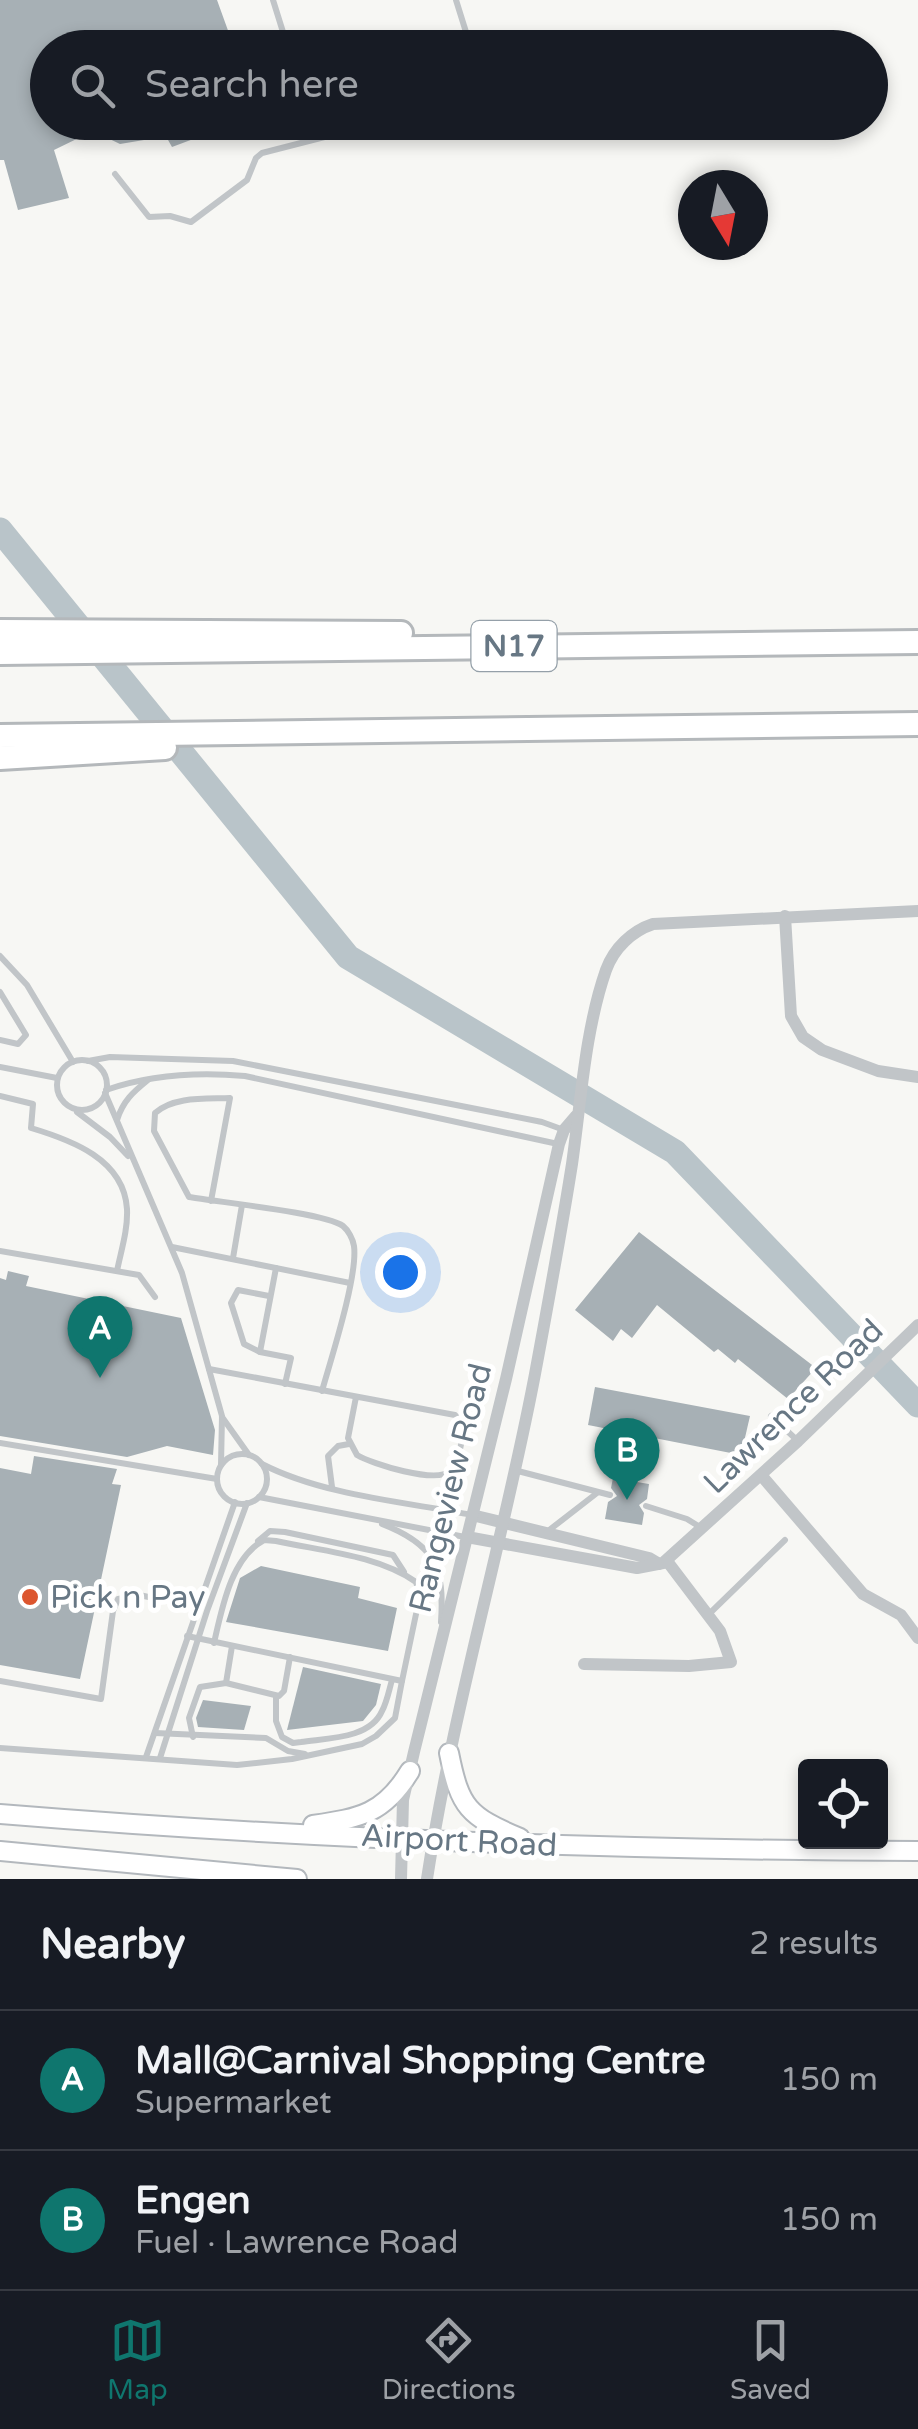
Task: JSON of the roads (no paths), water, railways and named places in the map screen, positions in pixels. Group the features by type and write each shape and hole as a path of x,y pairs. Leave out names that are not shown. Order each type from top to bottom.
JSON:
{"highway":[{"path":"0,631 918,639"},
{"name":"N17","path":"0,653 918,639"},
{"path":"0,758 140,742 358,731 918,724"},
{"path":"0,736 140,742"}],"main road":[{"path":"450,1753 456,1785 469,1809 487,1824 534,1844"},
{"path":"284,1832 374,1811 398,1790 410,1772"},
{"name":"Airport Road","path":"0,1814 534,1844 918,1851"},
{"path":"0,1851 297,1879"}],"street":[{"path":"918,911 785,916 792,1016 802,1037 822,1050 878,1072 918,1077"},
{"name":"Rangeview Road","path":"401,1879 403,1800 506,1380 558,1144 570,1132 576,1116 605,972 628,938 654,924 785,916"},
{"name":"Rangeview Road","path":"427,1879 450,1753 534,1378 573,1150 570,1132"},
{"name":"Lawrence Road","path":"663,1562 761,1476 918,1325"},
{"path":"761,1476 862,1594 901,1615 918,1638"},
{"path":"472,1515 663,1562 720,1631 732,1660 721,1666 584,1664"},
{"path":"466,1537 637,1568 663,1562"}],"lane":[{"path":"273,0 283,30"},
{"path":"456,0 465,30"},
{"path":"115,174 148,217 196,221 247,180 262,153 313,140"},
{"path":"0,956 27,984 73,1062"},
{"path":"0,992 26,1035 18,1044 0,1040"},
{"path":"132,1160 58,1095 57,1078 73,1062 110,1057 234,1062 542,1122 570,1132"},
{"path":"88,1061 101,1069 132,1160 172,1247 222,1416 222,1465 217,1480 222,1494 235,1502 248,1503 259,1497 267,1485 262,1464"},
{"path":"0,1067 57,1078"},
{"path":"70,1106 88,1109 106,1092 149,1079 245,1076 573,1150"},
{"path":"117,1121 121,1106 149,1079"},
{"path":"0,1096 33,1104 31,1128 85,1147 114,1176 123,1190 127,1208 116,1271"},
{"path":"211,1201 230,1098 199,1099 162,1107 155,1113 154,1131 189,1196 211,1201 340,1224 354,1244 350,1283 322,1391"},
{"path":"233,1258 242,1205"},
{"path":"172,1247 350,1283"},
{"path":"0,1251 139,1275 155,1297"},
{"path":"260,1352 276,1268"},
{"path":"269,1296 236,1291 231,1303 240,1340 260,1352 291,1358 285,1384"},
{"path":"209,1369 285,1384 356,1397 455,1416 464,1428 455,1466 440,1477 365,1460 354,1452 348,1434 356,1397"},
{"path":"222,1416 249,1455 282,1474 472,1515"},
{"path":"771,1416 798,1441"},
{"path":"0,1444 217,1480"},
{"path":"332,1487 328,1456 338,1446 350,1444"},
{"path":"222,1465 234,1455 249,1455"},
{"path":"513,1469 610,1495"},
{"path":"546,1534 598,1492"},
{"path":"259,1497 466,1537"},
{"path":"146,1757 235,1502"},
{"path":"160,1758 248,1503"},
{"path":"646,1506 687,1519 703,1529"},
{"path":"366,1518 404,1532 430,1552 437,1565 443,1598 439,1653"},
{"path":"256,1544 270,1532 284,1532 393,1555 404,1574"},
{"path":"0,1748 238,1765 311,1755 372,1739 395,1718 420,1596 416,1582 371,1562 264,1540 246,1552 227,1592 214,1643"},
{"path":"707,1616 785,1540"},
{"path":"0,1681 101,1699 115,1603 128,1594 197,1607"},
{"path":"187,1636 402,1681"},
{"path":"226,1683 232,1646"},
{"path":"194,1737 188,1721 200,1687 226,1683 276,1696 284,1692 290,1658"},
{"path":"276,1696 279,1731 289,1741 358,1732 382,1711 392,1680"},
{"path":"358,1732 372,1739"},
{"path":"155,1734 266,1738 288,1751 311,1755"}],"waterway":[{"path":"0,530 348,957 675,1152 918,1405"}],"place":[{"name":"Mall@Carnival Shopping Centre","path":"100,1378"},
{"name":"Engen","path":"627,1500"},
{"name":"Pick n Pay","path":"30,1597"}]}
